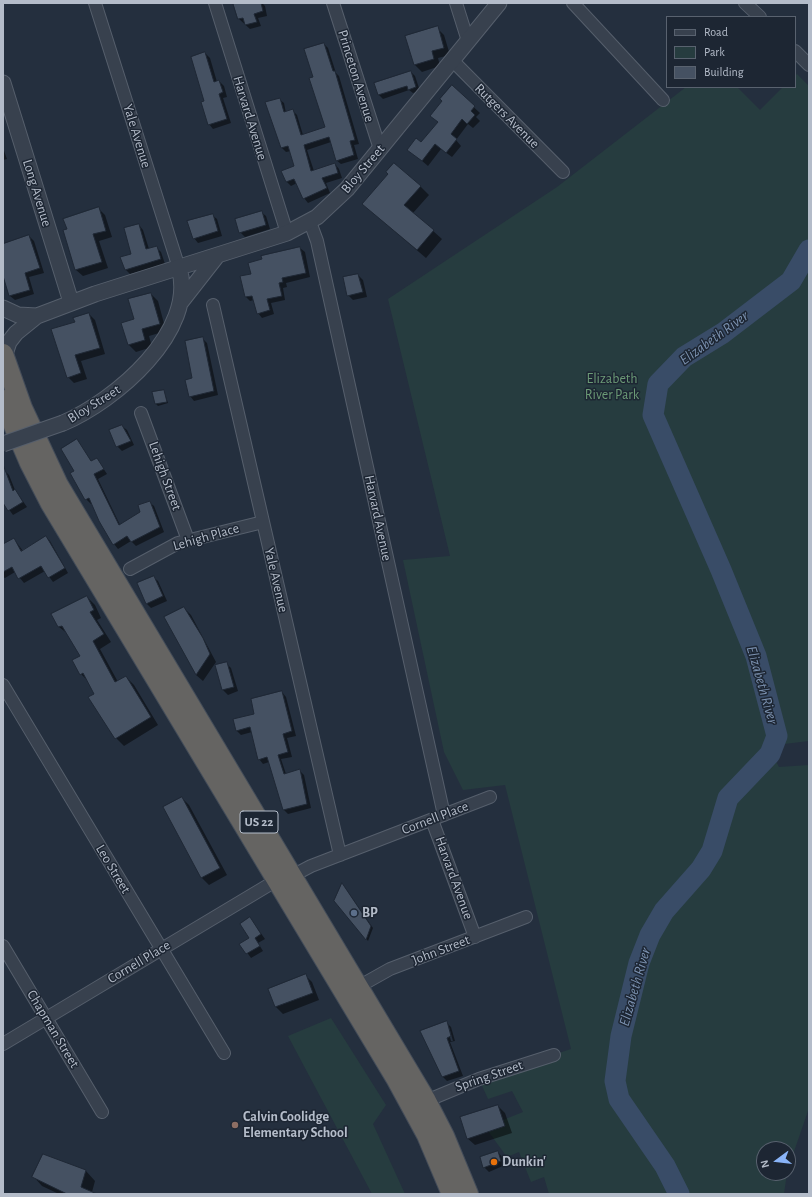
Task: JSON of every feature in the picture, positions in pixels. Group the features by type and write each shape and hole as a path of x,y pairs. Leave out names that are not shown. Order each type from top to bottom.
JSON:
{"highway":[{"name":"US 22","path":"3,356 31,429 61,491 284,878 409,1102 427,1135 452,1194"},
{"name":"US 22","path":"3,400 30,463 50,502 284,878 358,987 426,1100 444,1136 468,1194"}],"street":[{"name":"Yale Avenue","path":"95,3 178,268"},
{"name":"Harvard Avenue","path":"214,3 287,233"},
{"name":"Princeton Avenue","path":"333,3 380,149"},
{"path":"456,3 468,41"},
{"name":"Bloy Street","path":"3,356 9,342 16,333 36,316 71,302 287,233 310,222 339,198 499,3"},
{"path":"573,3 663,100"},
{"path":"745,3 759,16"},
{"path":"796,52 809,65"},
{"name":"Rutgers Avenue","path":"452,60 563,172"},
{"name":"Long Avenue","path":"3,83 71,302"},
{"name":"Harvard Avenue","path":"310,222 317,241 438,817 475,937"},
{"path":"181,303 217,256"},
{"name":"Bloy Street","path":"3,444 64,423 104,401 132,378 153,353 174,321 181,303 183,284 178,268"},
{"name":"Yale Avenue","path":"213,305 340,855"},
{"name":"Bloy Street","path":"3,308 18,315 36,316"},
{"name":"Lehigh Street","path":"141,413 188,540"},
{"name":"Lehigh Place","path":"130,569 159,552 188,540 263,522"},
{"name":"Leo Street","path":"3,685 224,1053"},
{"name":"Cornell Place","path":"3,1044 161,948 284,878 490,797"},
{"name":"John Street","path":"358,987 382,972 526,917"},
{"name":"Chapman Street","path":"3,946 102,1112"},
{"name":"Spring Street","path":"426,1100 479,1079 554,1055"}],"green space":[{"name":"Elizabeth River Park","path":"797,74 809,86 809,741 768,746 779,767 809,765 809,1108 796,1146 796,1141 756,1141 756,1181 786,1181 784,1194 549,1194 544,1177 531,1182 519,1152 507,1157 485,1127 523,1112 512,1091 488,1099 479,1079 571,1049 505,785 463,790 444,752 403,560 450,556 388,299 557,187 685,88 738,88 760,110 782,88 796,88"},
{"path":"331,1018 386,1105 373,1124 405,1194 372,1194 288,1036"}],"building":[{"path":"233,3 261,3 263,11 254,14 257,22 245,25 243,18 238,19"},
{"path":"438,26 444,48 432,51 434,59 414,65 405,36"},
{"path":"324,43 333,71 335,71 355,140 350,141 354,155 336,161 329,137 304,145 311,171 335,163 338,173 322,178 327,188 303,199 294,179 286,182 281,171 294,166 288,146 281,148 265,102 280,98 284,112 293,109 301,135 325,127 309,78 313,77 304,49"},
{"path":"205,52 214,82 219,80 223,92 219,94 227,119 208,125 201,102 204,101 191,57"},
{"path":"411,71 416,87 408,90 407,86 378,95 374,83"},
{"path":"452,85 475,106 471,111 475,115 467,124 462,119 451,134 457,139 446,153 435,144 422,161 407,150 416,138 421,142 438,122 430,116 442,101 440,99"},
{"path":"394,163 421,186 404,205 434,230 417,250 362,204 388,174 386,172"},
{"path":"99,207 106,231 93,234 102,262 75,270 63,230 67,229 63,219"},
{"path":"262,211 266,225 239,233 235,219"},
{"path":"213,214 218,231 193,239 187,221"},
{"path":"139,224 146,249 157,246 161,259 125,270 120,257 131,254 124,228"},
{"path":"29,235 40,268 25,273 30,290 9,296 3,276 3,244"},
{"path":"300,247 306,273 282,278 283,282 279,283 282,296 267,299 270,310 257,314 252,296 245,297 240,276 251,274 248,263 262,259 261,256"},
{"path":"358,274 363,292 347,296 343,277"},
{"path":"151,293 160,324 142,329 145,340 128,345 121,323 134,319 128,299"},
{"path":"89,313 100,348 75,355 81,373 67,378 51,329 75,322 73,318"},
{"path":"203,337 214,391 189,397 185,380 192,378 185,341"},
{"path":"164,390 167,402 155,404 152,392"},
{"path":"122,425 131,441 116,447 109,430"},
{"path":"77,439 91,461 97,458 104,469 94,474 119,525 140,512 138,505 150,501 160,527 131,542 127,536 113,545 99,521 89,498 85,500 70,473 74,471 61,449"},
{"path":"4,467 13,491 15,489 23,502 8,511 3,503"},
{"path":"46,536 65,568 48,578 41,566 18,579 12,567 3,572 3,544 14,538 21,551"},
{"path":"154,576 163,596 146,604 137,583"},
{"path":"87,596 94,610 90,612 104,634 93,641 115,682 126,676 151,717 115,739 88,697 94,694 83,673 80,675 72,660 80,656 62,626 58,627 51,614"},
{"path":"184,607 203,638 210,654 196,675 164,617"},
{"path":"227,662 234,687 222,690 215,665"},
{"path":"282,691 292,731 283,734 288,752 278,755 284,774 300,769 307,804 283,810 267,757 258,760 250,727 236,731 233,719 254,714 251,699"},
{"path":"182,797 220,868 201,878 163,807"},
{"name":"BP","path":"342,883 371,926 366,940 334,901"},
{"path":"250,917 261,934 255,938 260,946 246,954 239,944 249,938 240,924"},
{"path":"306,974 313,993 275,1007 268,989"},
{"path":"447,1021 451,1036 447,1038 459,1071 442,1077 420,1031"},
{"path":"498,1105 505,1126 467,1139 460,1117"},
{"path":"498,1151 501,1161 483,1168 480,1157"},
{"path":"43,1154 86,1170 81,1187 97,1194 67,1194 32,1177"}],"waterway":[{"name":"Elizabeth River","path":"679,1194 665,1166 619,1099 615,1081 621,1036 639,963 650,935 664,911 701,869 712,851 728,798 770,754 777,736 756,656 721,570 653,415 658,384 684,357 723,333 791,281 809,250"}],"place":[{"name":"BP","path":"354,913"},
{"name":"Calvin Coolidge Elementary School","path":"235,1125"},
{"name":"Dunkin'","path":"494,1162"}]}
